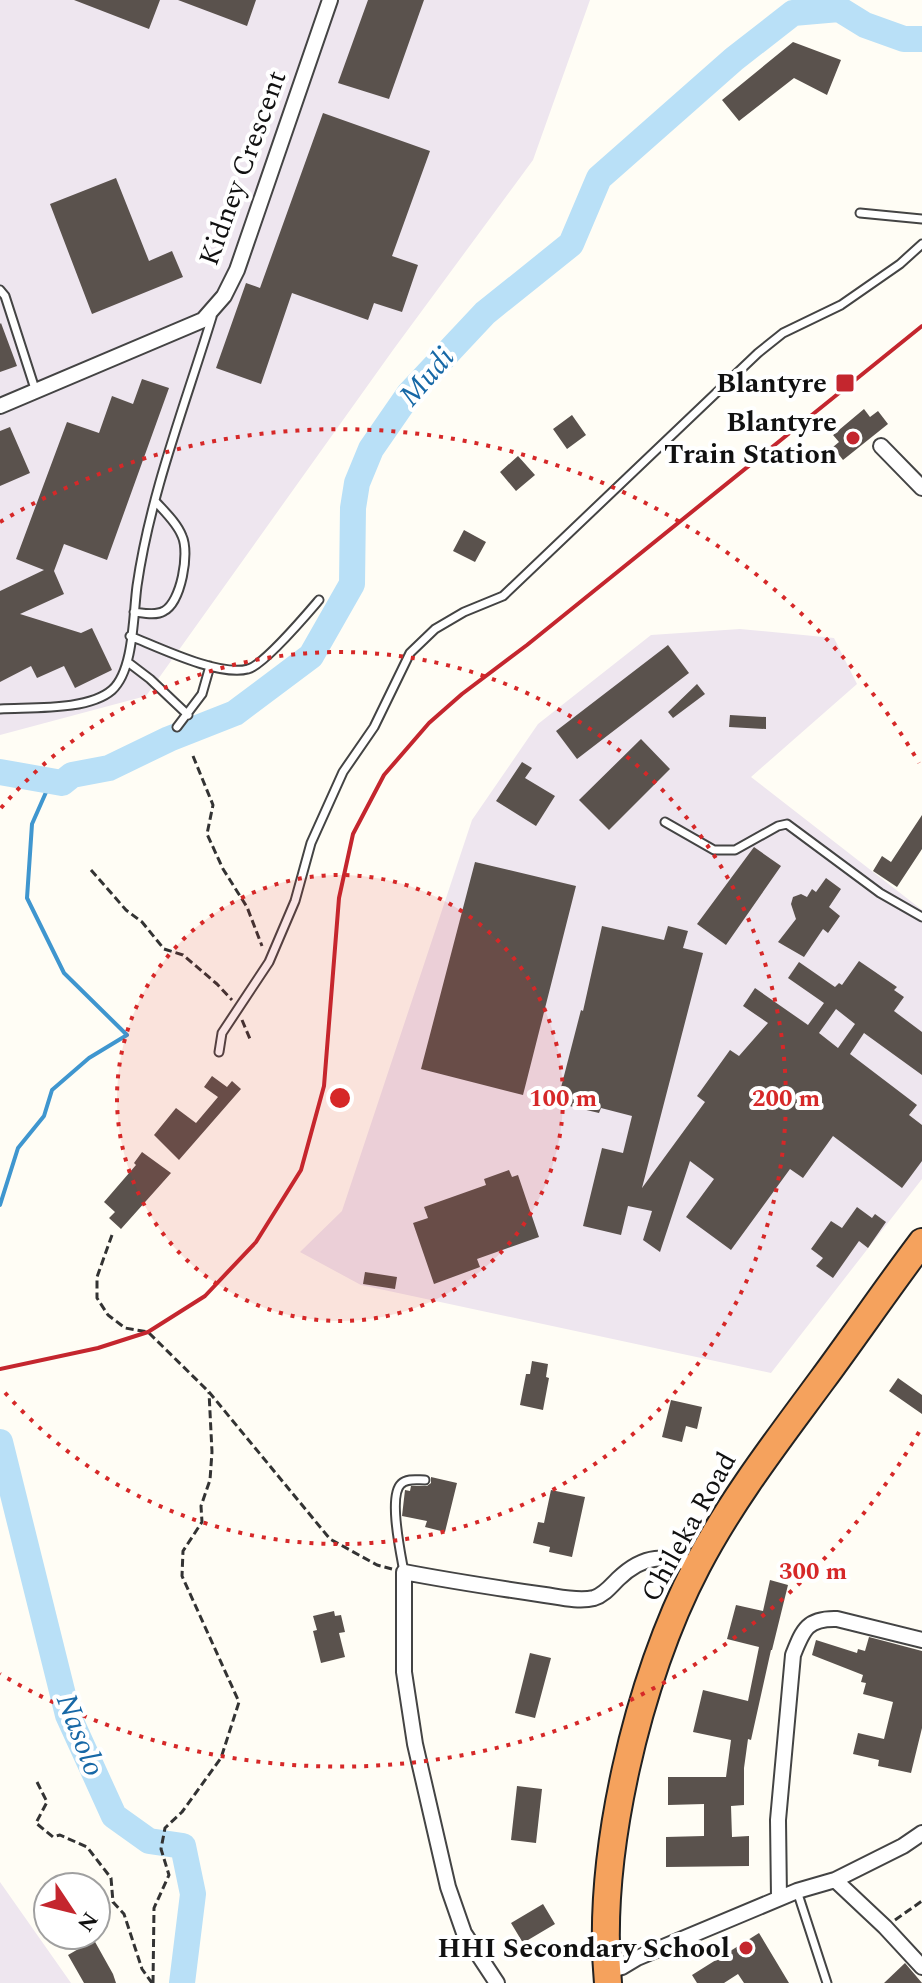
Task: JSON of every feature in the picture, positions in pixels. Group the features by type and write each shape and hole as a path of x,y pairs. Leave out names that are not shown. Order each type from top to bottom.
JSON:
{"highway":[{"name":"Chileka Road","path":"615,1976 608,1908 614,1841 627,1762 671,1622 697,1565 758,1467 922,1242"},
{"path":"615,1976 621,1938 627,1848 647,1735 669,1661 708,1571 764,1479 922,1263"}],"street":[{"name":"Kidney Crescent","path":"0,406 203,320 214,311 237,270 330,0"},
{"path":"881,446 922,488"},
{"path":"497,1983 464,1933 448,1887 415,1744 404,1672 404,1572 478,1586 594,1598 607,1591 623,1575 655,1557 667,1556 697,1565"},
{"path":"779,1898 778,1820 793,1655 802,1633 811,1622 824,1618 922,1640"},
{"path":"615,1976 637,1958 779,1898 835,1880 903,1846 922,1833"},
{"path":"835,1880 922,1967"}],"lane":[{"path":"860,213 922,219"},
{"path":"219,1052 222,1033 269,962 295,901 311,843 343,772 374,727 410,653 435,629 464,612 503,596 758,353 783,333 841,305 900,264 922,244"},
{"path":"0,290 5,296 36,392"},
{"path":"0,709 74,705 109,693 121,681 129,663 134,612 156,502 214,311"},
{"path":"134,612 155,614 166,611 175,599 186,558 183,538 156,502"},
{"path":"130,636 210,666 249,669 274,648 319,600"},
{"path":"129,663 188,715"},
{"path":"177,727 202,694 210,666"},
{"path":"665,822 714,850 735,850 787,824 880,893 922,917"},
{"path":"404,1572 396,1492 399,1485 407,1480 425,1480"},
{"path":"797,1891 827,1983"}],"path":[{"path":"193,756 213,805 207,834 223,869 247,907 269,962"},
{"path":"91,870 164,949 183,955 239,1008 250,1039"},
{"path":"112,1235 97,1277 97,1298 108,1315 125,1328 148,1332 209,1392 330,1539 377,1565 404,1572"},
{"path":"153,1983 154,1908 169,1875 161,1849 165,1828 182,1812 221,1758 239,1702 182,1576 183,1551 202,1522 201,1506 210,1480 209,1392"},
{"path":"37,1782 47,1802 36,1823 53,1837 60,1835 87,1847 111,1878 113,1902 124,1914 142,1969 153,1983"},
{"path":"885,1927 922,1901"}],"shaded area":[{"path":"0,0 590,0 533,160 146,696 0,735"},
{"path":"740,629 834,638 857,684 751,777 922,910 922,1179 771,1373 361,1285 300,1252 342,1211 472,820 538,724 651,635"},
{"path":"0,1882 32,1928 32,1951 49,1951 71,1983 0,1983"}],"building":[{"path":"74,0 160,0 149,29"},
{"path":"178,0 256,0 247,26"},
{"path":"368,0 424,0 389,99 338,83"},
{"path":"793,42 841,60 827,95 794,78 739,121 722,100"},
{"path":"323,113 430,151 392,256 418,265 402,312 374,303 368,320 292,293 261,384 216,368 246,283 260,288"},
{"path":"116,178 149,261 172,251 183,277 92,314 50,204"},
{"path":"0,324 17,366 0,372"},
{"path":"142,379 169,388 107,560 64,544 54,571 64,594 20,614 81,633 92,628 112,670 75,688 64,666 37,678 31,666 0,682 0,591 44,570 16,559 67,422 99,433 112,396 133,404"},
{"name":"Blantyre Train Station","path":"864,409 870,417 878,411 888,424 843,460 833,447 839,442 833,435"},
{"path":"572,415 586,435 567,449 553,429"},
{"path":"10,427 30,473 0,486 0,431"},
{"path":"518,456 535,475 516,491 500,472"},
{"path":"464,530 486,542 475,562 453,551"},
{"path":"668,645 689,673 577,759 556,731"},
{"path":"697,684 705,694 673,718 668,712"},
{"path":"730,715 766,717 766,729 729,727"},
{"path":"641,739 670,769 609,830 579,800"},
{"path":"522,762 532,768 525,778 555,796 536,826 496,801"},
{"path":"922,815 922,849 897,887 873,871 882,856 891,862"},
{"path":"754,847 781,866 726,945 697,924"},
{"path":"475,862 576,886 523,1095 421,1069"},
{"path":"826,878 841,889 829,907 840,916 828,933 823,929 804,957 778,942 796,919 791,904 793,897 801,894 807,897 812,889 816,892"},
{"path":"602,926 664,940 668,926 688,931 683,948 703,953 642,1188 705,1102 697,1096 730,1050 739,1056 768,1023 743,1006 755,988 808,1025 824,1003 788,978 799,962 835,987 839,983 842,985 859,961 897,987 894,990 904,997 894,1011 922,1032 922,1075 864,1033 850,1054 917,1105 909,1115 922,1125 922,1161 902,1188 833,1136 803,1178 790,1169 731,1250 686,1217 714,1179 690,1161 660,1252 643,1240 652,1211 628,1206 621,1235 583,1226 602,1148 623,1153 632,1116 601,1108 599,1113 557,1103 583,1011","holes":["836,1009 855,1024 838,1048 819,1033"]},
{"path":"212,1076 227,1087 232,1081 241,1089 179,1160 154,1135 176,1108 196,1123 218,1097 204,1087"},
{"path":"142,1152 171,1173 121,1229 109,1218 115,1212 104,1202 136,1165 134,1163"},
{"path":"509,1170 512,1177 518,1175 539,1237 477,1259 480,1267 434,1284 413,1223 428,1218 424,1207 486,1185 484,1179"},
{"path":"857,1207 872,1218 875,1214 886,1222 868,1248 859,1241 833,1278 816,1266 823,1258 811,1249 831,1221 842,1228"},
{"path":"365,1272 397,1277 395,1289 363,1284"},
{"path":"532,1361 548,1364 546,1377 549,1378 543,1410 520,1405"},
{"path":"898,1378 922,1395 922,1414 889,1391"},
{"path":"671,1400 702,1407 697,1429 686,1426 682,1442 662,1437"},
{"path":"431,1477 457,1483 445,1532 425,1527 427,1521 402,1516 405,1490 410,1491 411,1486 427,1486 431,1483"},
{"path":"551,1490 585,1497 572,1557 549,1552 550,1547 533,1543 538,1522 544,1523"},
{"path":"770,1580 788,1585 751,1740 748,1739 744,1805 731,1806 732,1837 749,1836 749,1866 666,1867 666,1837 704,1836 704,1804 668,1805 668,1777 726,1777 731,1740 693,1732 703,1690 748,1701 759,1647 727,1639 736,1605 763,1611"},
{"path":"334,1611 335,1616 341,1615 345,1632 339,1633 345,1657 321,1663 313,1631 317,1630 313,1616"},
{"path":"869,1637 922,1651 922,1728 911,1773 878,1766 879,1760 853,1754 858,1733 884,1739 893,1702 863,1694 866,1683 861,1682 863,1675 812,1655 816,1640 857,1653 858,1649 865,1651"},
{"path":"530,1653 551,1658 535,1718 515,1713"},
{"path":"517,1786 542,1789 536,1843 511,1840"},
{"path":"543,1904 555,1924 523,1943 511,1923"},
{"name":"HHI Secondary School","path":"759,1933 789,1983 744,1983 738,1974 724,1983 697,1983 692,1975"},
{"path":"75,1951 100,1951 116,1983 84,1983 68,1955"},
{"path":"905,1963 922,1983 884,1983"}],"waterway":[{"name":"Mudi","path":"0,772 62,783 72,775 109,768 169,739 235,713 311,656 352,584 353,508 357,483 371,449 409,394 485,313 571,244 599,178 734,59 793,13 839,9 865,25 904,39 922,39"},
{"path":"0,1205 18,1148 44,1116 52,1090 89,1058 127,1035 64,973 27,898 32,824 47,790 88,771 133,765 185,741 267,696 322,646 352,599 346,508 367,446 400,405 405,391 485,313"},
{"name":"Nasolo","path":"0,1442 68,1715 114,1816 149,1841 183,1846 193,1894 182,1983"}],"railway":[{"path":"0,1369 98,1348 148,1332 205,1296 256,1242 301,1170 324,1086 339,898 353,834 384,775 429,723 462,694 922,326"}],"place":[{"name":"Blantyre","path":"845,383"},
{"name":"Blantyre Train Station","path":"853,438"},
{"name":"HHI Secondary School","path":"746,1948"}]}
